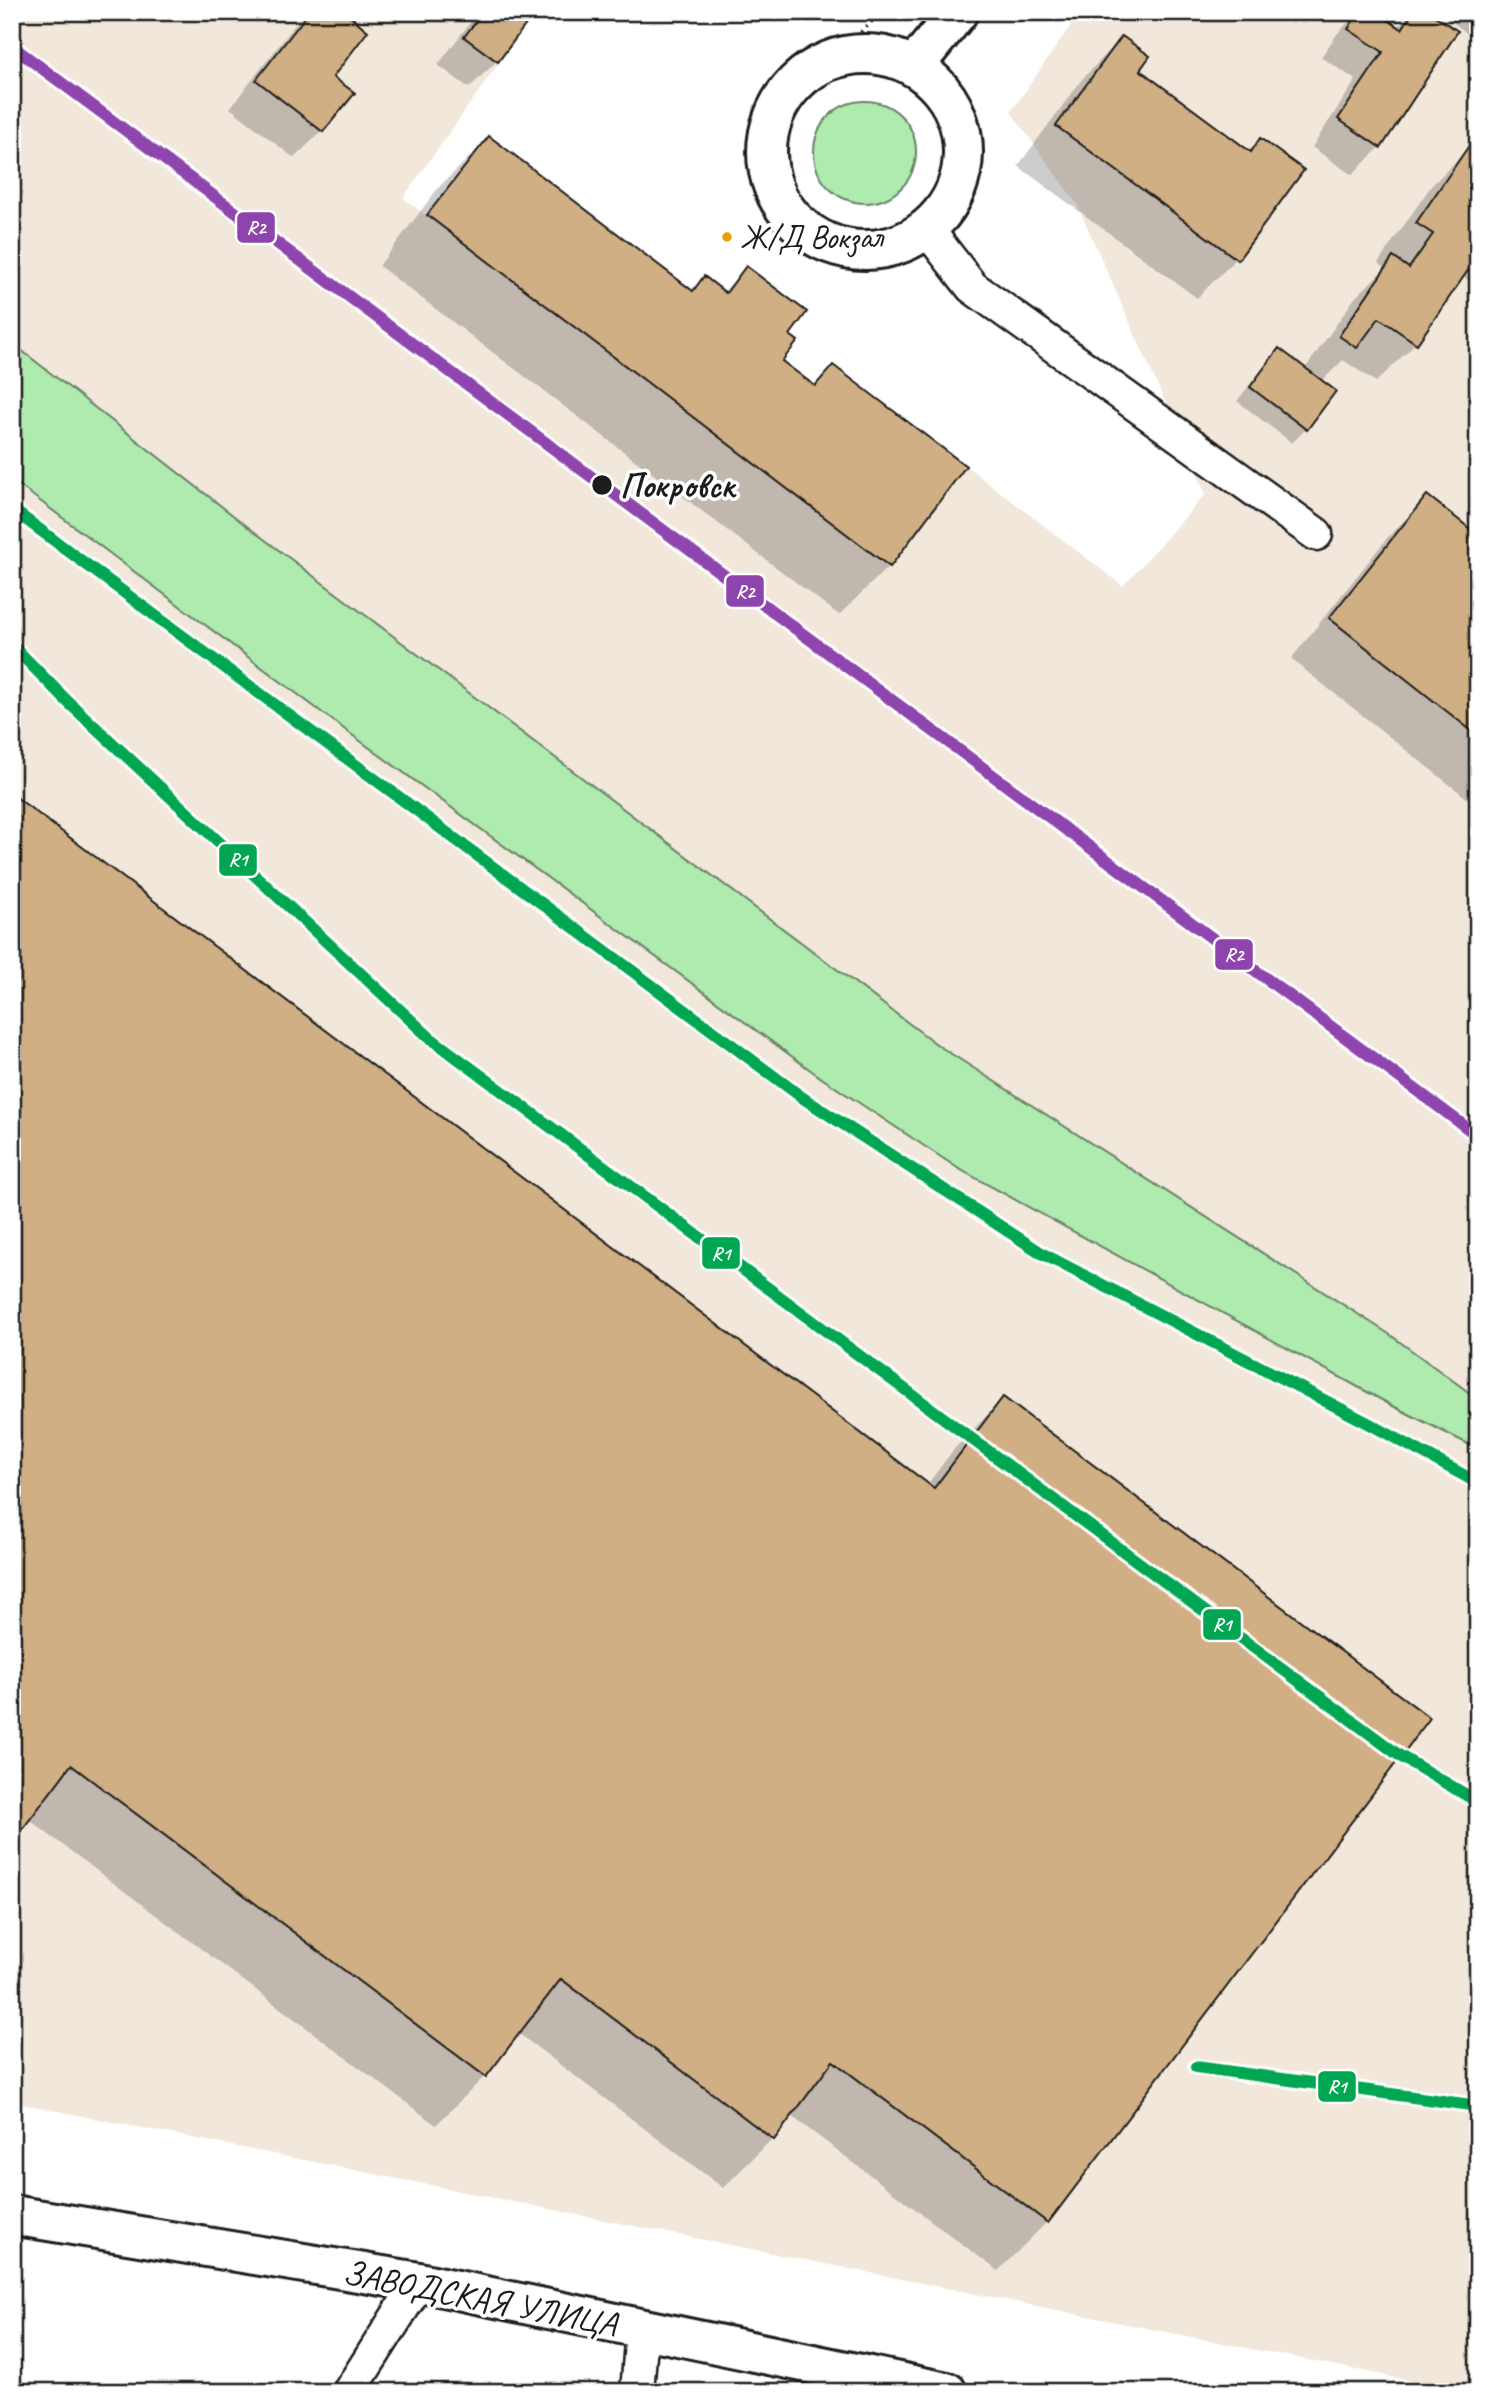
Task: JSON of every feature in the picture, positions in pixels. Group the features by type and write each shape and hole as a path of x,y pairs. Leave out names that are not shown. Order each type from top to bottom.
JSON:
{"street":[{"path":"914,66 958,12"},
{"path":"876,54 914,66 933,79 953,106 963,139 961,176 946,208 926,228 894,245 868,250 832,245 807,232 785,210 771,182 766,150 772,120 786,92 809,71 837,58 876,54"},
{"name":"ЗАВОДСКАЯ УЛИЦА","path":"12,2215 419,2282 947,2392"}],"lane":[{"path":"926,228 972,287 1316,534"},
{"path":"349,2392 419,2282"},
{"path":"637,2392 642,2330"}],"path":[{"path":"837,58 880,12"}],"shaded area":[{"path":"12,12 535,12 403,198 890,566 966,466 1123,586 1206,494 1077,204 1011,112 1080,12 1478,12 1478,1399 1389,1334 939,1046 248,527 12,343"},
{"path":"12,482 820,1077 1391,1405 1478,1449 1478,2392 12,2102"}],"green space":[{"path":"865,101 894,109 908,123 916,152 908,181 894,195 865,203 836,195 822,181 814,152 822,123 836,109"},
{"path":"12,343 248,527 939,1046 1389,1334 1478,1399 1478,1449 1391,1405 959,1169 820,1077 348,732 12,480"}],"building":[{"path":"309,12 345,12 368,31 333,77 355,93 323,132 256,80"},
{"path":"483,12 535,12 498,62 464,37"},
{"path":"1359,12 1376,12 1402,29 1413,12 1429,12 1458,31 1381,148 1338,119 1383,52 1348,29"},
{"path":"1122,36 1150,56 1140,70 1251,152 1260,138 1304,170 1238,260 1056,126"},
{"path":"489,136 693,291 704,276 726,293 746,266 807,312 790,335 798,341 782,361 815,386 833,365 966,466 890,567 427,215"},
{"path":"1470,144 1478,149 1478,256 1417,344 1379,318 1357,348 1339,336 1393,257 1409,268 1433,234 1416,223"},
{"path":"1279,348 1336,391 1307,430 1250,387"},
{"path":"1427,495 1478,535 1478,736 1329,618"},
{"path":"12,794 934,1488 1003,1397 1430,1718 1048,2223 833,2061 774,2140 561,1979 486,2077 71,1765 12,1843"}],"transit line":[{"name":"R2","path":"12,46 1478,1136"},
{"name":"R1","path":"12,509 803,1098 1043,1254 1478,1483"},
{"name":"R1","path":"12,645 67,701 429,1037 1400,1756 1478,1802"},
{"name":"R1","path":"1196,2067 1478,2106"}],"place":[{"name":"Ж/Д Вокзал","path":"727,237"},
{"name":"Покровск","path":"602,485"}]}
